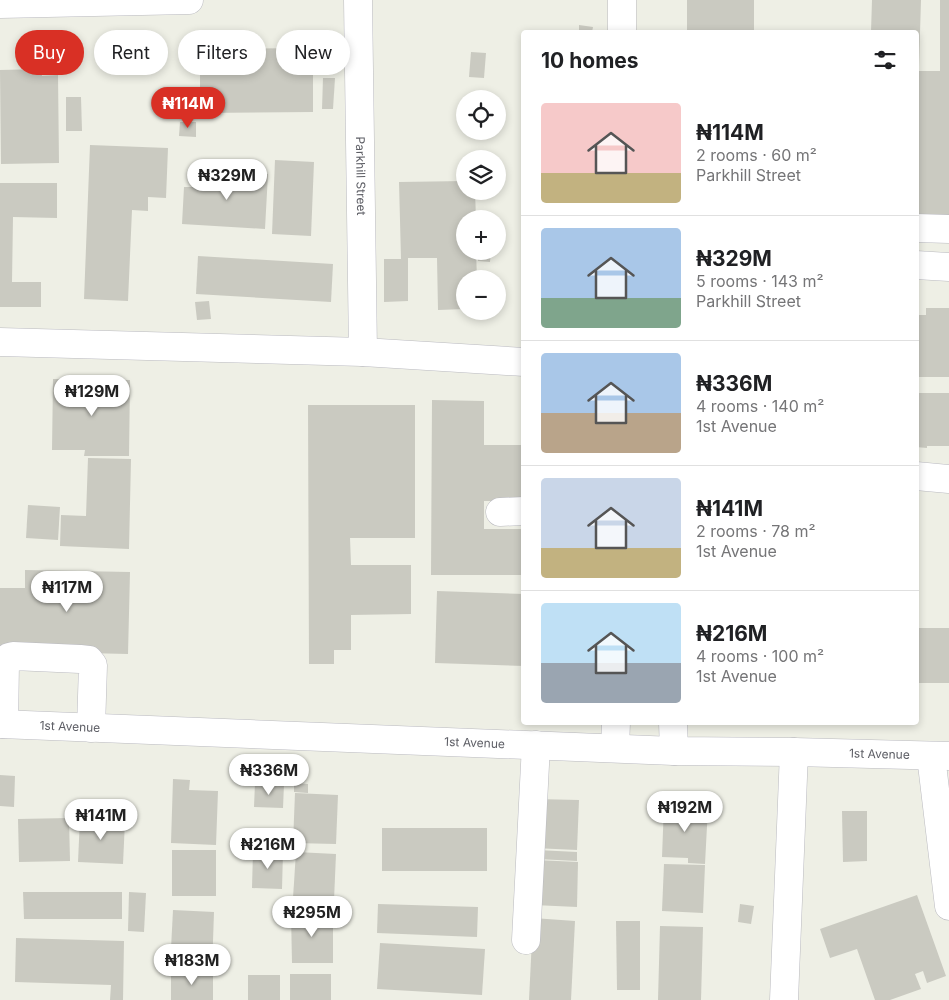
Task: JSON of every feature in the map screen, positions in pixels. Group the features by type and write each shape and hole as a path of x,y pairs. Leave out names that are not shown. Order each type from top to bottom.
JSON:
{"street":[{"path":"0,4 189,0"},
{"name":"Parkhill Street","path":"358,0 363,352"},
{"path":"622,0 622,30"},
{"path":"919,228 949,229"},
{"path":"919,265 949,267"},
{"path":"0,342 363,352 521,362"},
{"path":"919,476 949,479"},
{"path":"2,724 5,663 9,657 23,656 89,660 93,666 92,728"},
{"name":"1st Avenue","path":"2,724 536,745 616,735 674,751 940,756"},
{"path":"672,725 674,751"},
{"path":"526,940 536,745"},
{"path":"784,1000 794,752"},
{"path":"940,756 949,906"}],"building":[{"path":"687,0 754,0 754,30 687,30"},
{"path":"872,0 921,0 919,66 919,30 871,30"},
{"path":"940,0 949,0 949,221 919,221 919,71 940,71"},
{"path":"579,25 593,27 592,30 579,30"},
{"path":"266,48 276,48 276,75 313,75 313,112 200,113 200,75 266,75"},
{"path":"471,52 486,53 484,78 469,77"},
{"path":"0,70 15,70 15,75 58,75 59,163 1,164"},
{"path":"323,78 335,78 333,109 322,109"},
{"path":"66,97 81,97 82,131 66,131"},
{"path":"180,122 196,122 196,137 179,136"},
{"path":"90,145 168,148 166,198 148,197 148,211 132,210 128,301 84,299"},
{"path":"275,160 314,162 311,236 272,234"},
{"path":"201,171 268,174 265,229 182,224 184,187 200,187"},
{"path":"456,181 456,200 475,200 476,210 456,210 456,260 476,260 477,270 456,270 456,309 438,310 437,258 408,258 408,301 384,302 384,259 401,259 399,182"},
{"path":"0,183 57,183 57,218 13,217 12,282 41,282 41,307 0,307"},
{"path":"198,256 333,264 331,302 196,294"},
{"path":"478,260 490,260 490,262"},
{"path":"209,301 211,319 197,320 195,302"},
{"path":"926,308 949,308 949,377 919,377 919,315 926,315"},
{"path":"53,379 130,380 129,456 84,456 85,450 52,450"},
{"path":"919,393 949,393 949,446 927,446 927,448 919,447"},
{"path":"432,400 484,401 484,445 521,445 521,501 484,501 484,529 521,529 521,575 431,575"},
{"path":"308,405 415,405 415,538 350,538 351,565 411,565 411,614 351,615 351,650 334,650 334,664 309,664"},
{"path":"88,458 131,459 129,549 60,546 61,515 86,516"},
{"path":"28,505 60,507 58,540 26,538"},
{"path":"25,570 130,572 128,654 0,651 0,588 25,588"},
{"path":"437,591 521,594 521,666 435,663"},
{"path":"919,628 949,628 949,683 919,683"},
{"path":"0,775 15,776 14,807 0,806"},
{"path":"173,779 190,780 189,790 218,791 216,845 171,843"},
{"path":"255,783 284,784 283,808 254,807"},
{"path":"294,783 308,784 308,793 294,792"},
{"path":"295,793 338,795 336,844 293,843"},
{"path":"536,799 579,800 577,850 534,848"},
{"path":"664,805 708,807 705,864 688,863 688,858 662,857"},
{"path":"842,811 867,811 867,861 843,862"},
{"path":"69,818 70,861 19,862 18,819"},
{"path":"80,818 125,821 123,864 78,862"},
{"path":"382,828 487,828 487,871 382,871"},
{"path":"172,850 216,850 216,896 172,896"},
{"path":"537,850 577,852 577,861 537,859"},
{"path":"253,851 283,852 282,889 252,888"},
{"path":"296,852 336,854 334,900 293,898"},
{"path":"536,860 578,862 577,907 534,905"},
{"path":"664,864 705,865 703,913 662,911"},
{"path":"23,892 122,892 122,919 24,919"},
{"path":"129,892 146,893 144,932 128,931"},
{"path":"917,895 946,976 927,983 923,971 915,974 921,989 890,1000 875,1000 857,949 830,958 820,929"},
{"path":"378,904 478,907 477,937 377,933"},
{"path":"740,904 754,906 751,924 738,922"},
{"path":"173,910 214,912 212,970 170,968"},
{"path":"291,914 333,914 333,963 292,963"},
{"path":"533,918 575,921 571,1000 529,1000"},
{"path":"616,921 640,921 640,990 617,990"},
{"path":"660,926 703,927 701,1000 658,1000"},
{"path":"16,938 124,941 123,1000 110,1000 111,985 15,982"},
{"path":"380,943 485,949 482,995 377,989"},
{"path":"171,971 213,971 213,1000 171,1000"},
{"path":"290,974 331,974 331,1000 290,1000"},
{"path":"248,975 280,975 280,1000 248,1000"}]}
